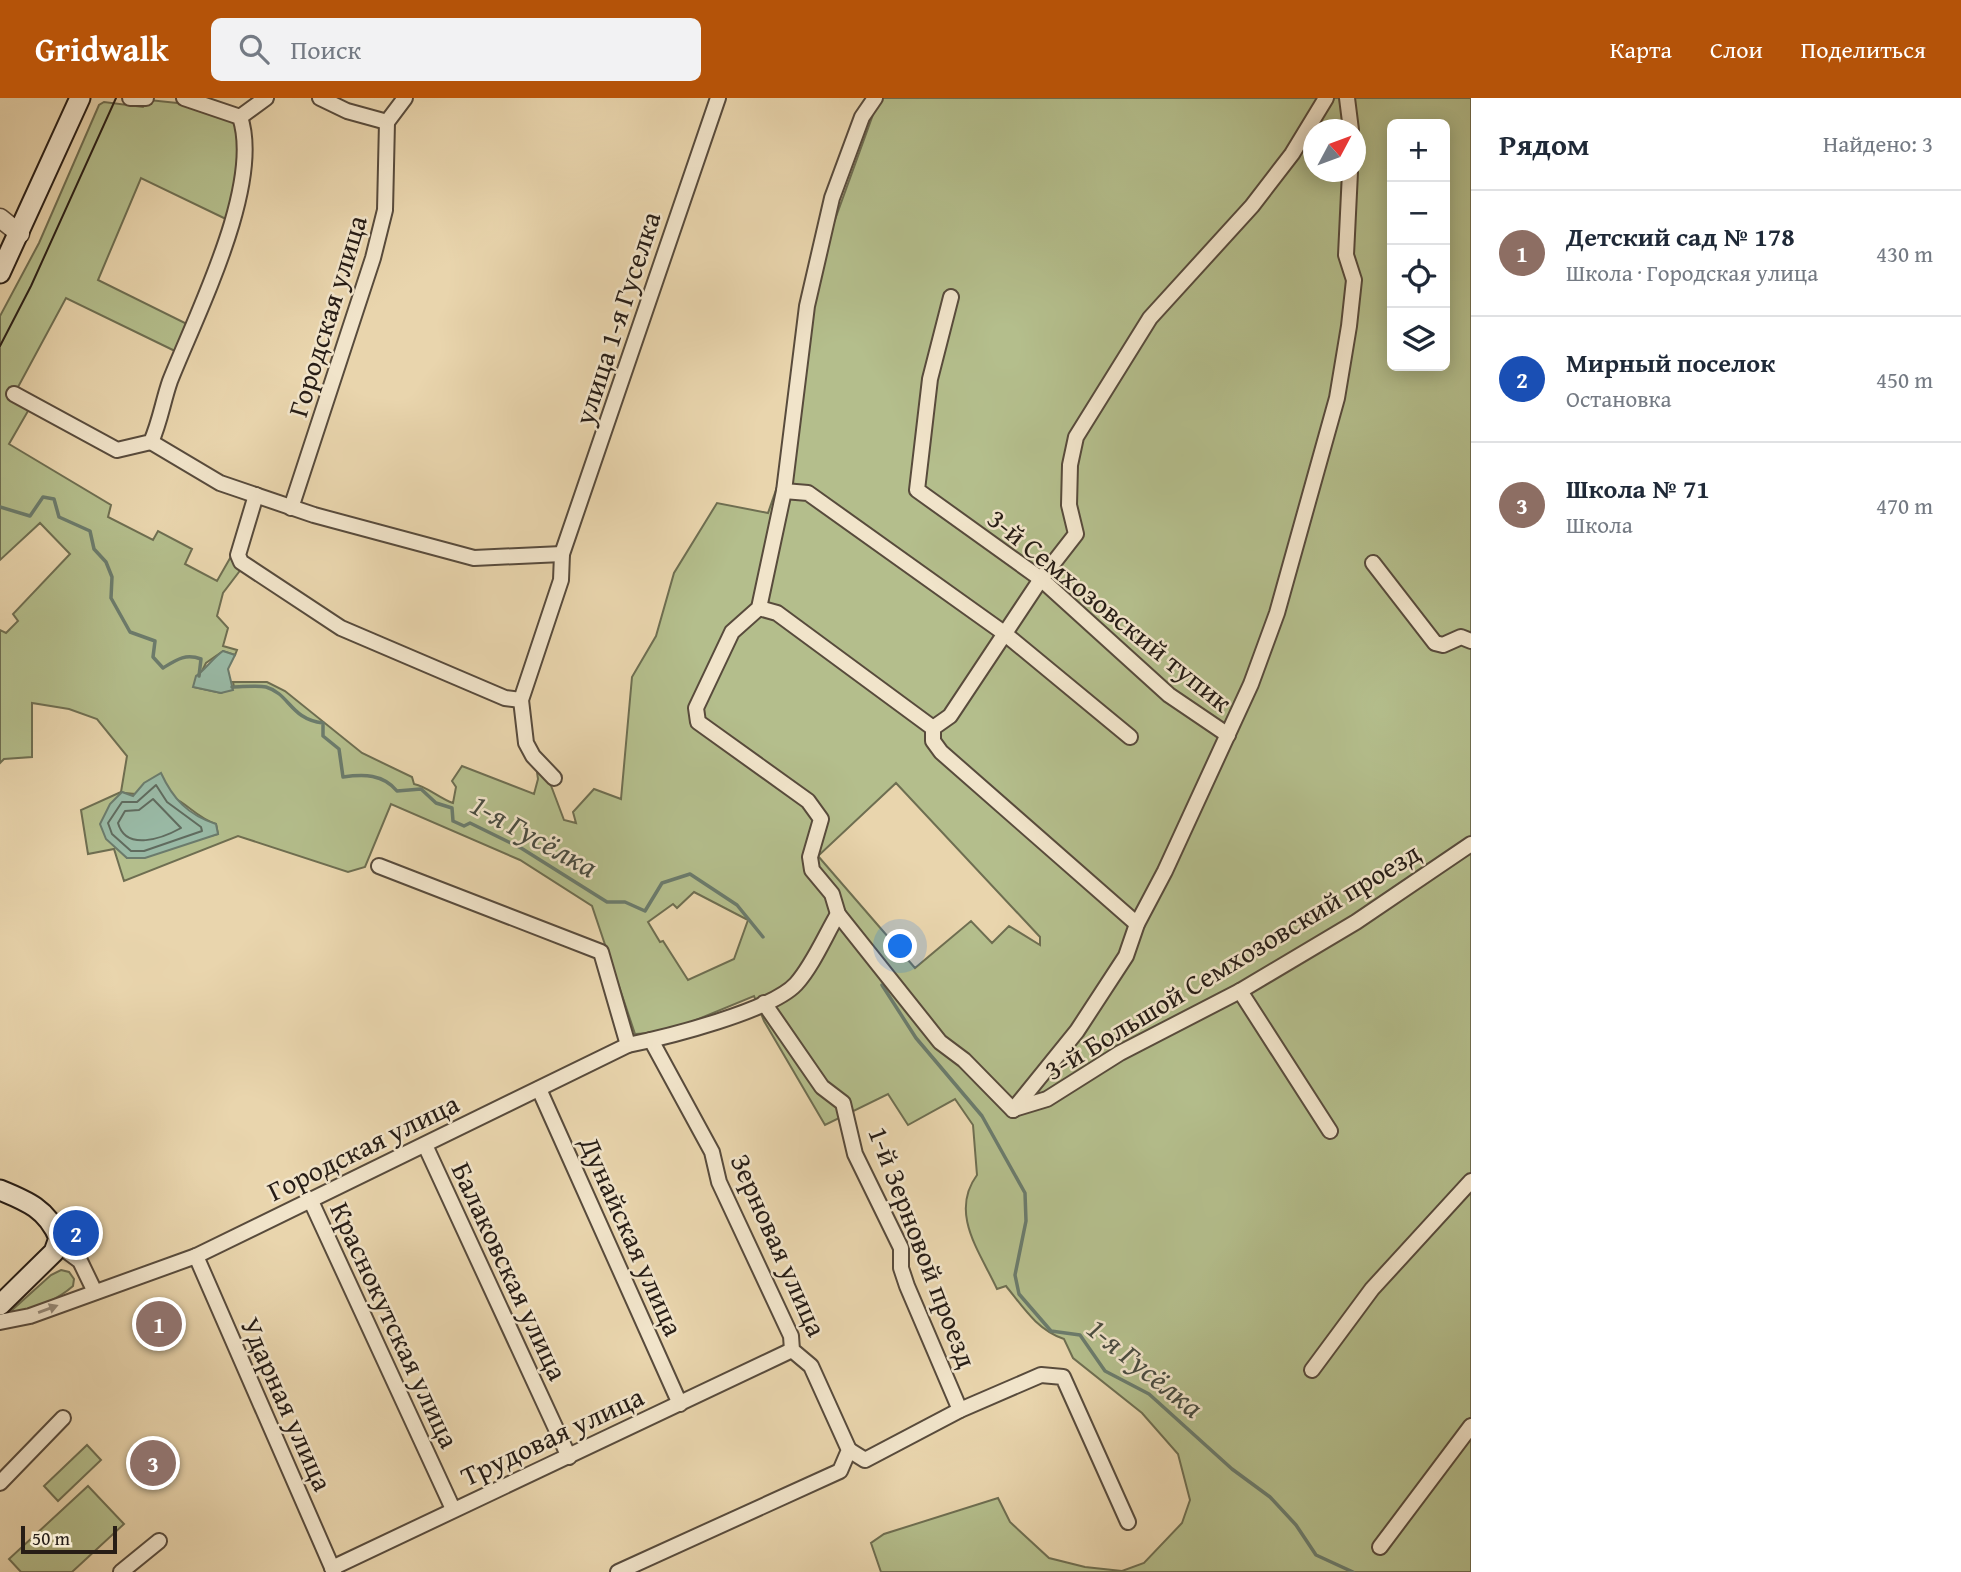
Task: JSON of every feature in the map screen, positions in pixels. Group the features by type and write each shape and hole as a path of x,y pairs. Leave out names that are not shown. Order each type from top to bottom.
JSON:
{"main road":[{"path":"0,273 80,98"},
{"path":"0,1190 33,1204 51,1219 59,1238 54,1252 0,1305"}],"street":[{"path":"130,98 146,98"},
{"path":"184,98 240,117"},
{"path":"240,117 266,98"},
{"path":"320,98 346,111 387,122 405,98"},
{"name":"улица 1-я Гуселка","path":"554,778 533,756 526,743 521,701 561,580 562,554 718,98"},
{"path":"875,98 862,117 832,198 825,225 807,306 783,491 759,608 732,632 696,708 698,722 808,801 821,819 810,857 812,870 832,894 838,914 940,1042 964,1060 1013,1110 1077,1031 1126,956 1137,924 1165,871 1228,735 1278,613 1336,398 1354,280 1346,255 1350,182"},
{"path":"933,728 950,716 1041,579 1076,534 1069,505 1070,464 1076,437 1150,318 1252,206 1292,154 1326,98"},
{"path":"1347,98 1350,119"},
{"path":"151,442 168,387 233,221 245,169 245,130 240,117"},
{"name":"Городская улица","path":"291,508 383,222 387,122"},
{"path":"0,218 20,234"},
{"name":"3-й Семхозовский тупик","path":"951,297 930,379 917,490 1041,579 1169,695 1228,735"},
{"path":"14,394 18,399 117,450 151,442 220,483 291,508 474,558 562,554"},
{"path":"783,491 808,493 1004,634 1130,737"},
{"path":"256,495 238,555 241,562 341,628 505,698 521,701"},
{"path":"1373,563 1435,643 1443,645 1461,636 1471,641"},
{"path":"759,608 777,613 933,728"},
{"path":"933,728 933,741 940,752 1137,924"},
{"name":"3-й Большой Семхозовский проезд","path":"1013,1110 1047,1099 1120,1053 1240,991 1356,922 1471,844"},
{"path":"379,866 601,952 628,1045"},
{"name":"Городская улица","path":"0,1322 30,1316 196,1256 628,1045 680,1034 782,997 797,983 838,914"},
{"path":"1240,991 1330,1131"},
{"name":"1-й Зерновой проезд","path":"764,1003 822,1087 843,1103 855,1154 901,1248 901,1268 907,1286 960,1410"},
{"name":"Зерновая улица","path":"651,1040 712,1152 719,1182 790,1336 792,1350 811,1366 849,1450"},
{"name":"Дунайская улица","path":"539,1089 680,1404"},
{"name":"Балаковская улица","path":"425,1145 569,1457"},
{"path":"1312,1370 1372,1289 1471,1181"},
{"name":"Краснокутская улица","path":"310,1199 453,1509"},
{"path":"57,1244 80,1261 95,1292"},
{"name":"Ударная улица","path":"196,1256 333,1570"},
{"name":"Трудовая улица","path":"333,1570 453,1509 569,1457 792,1350"},
{"path":"618,1572 840,1471 849,1450 864,1460 960,1410 1041,1375 1056,1374 1063,1377 1128,1522"},
{"path":"0,1483 63,1419"},
{"path":"1380,1547 1471,1426"},
{"path":"121,1572 159,1541"}],"shaded area":[{"path":"879,98 1471,98 1471,1572 881,1572 871,1543 884,1534 998,1498 1010,1522 1049,1558 1085,1567 1122,1571 1144,1563 1182,1523 1190,1500 1178,1454 1142,1413 1073,1358 1064,1339 1038,1324 1006,1286 997,1289 970,1232 966,1204 969,1189 977,1175 973,1125 955,1099 908,1125 888,1094 825,1125 764,1021 754,996 667,1032 635,1034 592,906 520,860 391,804 365,867 348,872 238,836 124,881 114,849 88,854 81,810 121,792 127,756 97,719 69,709 32,703 32,757 4,759 0,763 0,630 6,633 18,621 13,614 70,554 40,523 0,560 0,316 39,243 99,105 104,102 143,107 149,100 187,104 235,120 242,168 228,220 141,178 98,280 187,324 177,352 66,298 18,387 28,411 9,444 111,505 108,517 153,540 158,531 192,549 185,564 217,581 233,553 242,568 223,593 217,616 228,628 223,646 237,650 235,655 223,651 206,663 194,687 221,693 234,687 233,682 267,682 285,691 362,753 412,777 414,784 453,803 456,787 452,781 462,766 534,794 538,779 536,765 547,775 564,820 576,823 573,812 594,789 621,799 632,677 656,636 674,573 717,503 768,513 777,487 803,308","holes":["896,783 1040,937 1040,945 1009,926 992,943 971,921 915,968 818,856","121,792 172,797 216,824 218,834 127,858 107,839","694,892 748,920 734,959 688,980 648,922 673,904 677,908"]},
{"path":"61,1270 69,1272 74,1279 73,1286 39,1306 16,1313 11,1311 51,1275"},
{"path":"87,1445 101,1460 58,1501 44,1486"},
{"path":"88,1486 124,1524 72,1572 21,1572 9,1559"}],"water":[{"path":"223,651 235,655 228,669 233,690 221,693 193,687 196,676"},
{"path":"161,773 182,805 197,816 216,824 218,834 145,858 127,858 106,839 100,824 110,804 122,792 133,796 144,783"}],"waterway":[{"name":"1-я Гусёлка","path":"0,507 30,516 43,497 54,499 59,517 90,531 94,549 106,562 112,577 111,598 130,632 155,641 153,657 163,668 185,657 201,659 199,676"},
{"name":"1-я Гусёлка","path":"232,687 254,686 274,690 304,717 323,723 323,736 339,749 343,777 373,776 386,781 397,791 421,789 436,803 452,808 453,821 464,826 470,823 521,848 607,902 625,902 645,911 662,883 690,874 737,905 763,937"},
{"name":"1-я Гусёлка","path":"882,985 916,1038 982,1116 1025,1193 1026,1221 1015,1275 1019,1294 1051,1331 1080,1335 1105,1371 1149,1394 1232,1469 1270,1497 1296,1525 1316,1555 1353,1572"}],"tram line":[{"path":"0,346 31,286 116,98"}],"place":[{"name":"Мирный поселок","path":"76,1233"},
{"name":"Детский сад № 178","path":"159,1324"},
{"name":"Школа № 71","path":"153,1463"}]}
